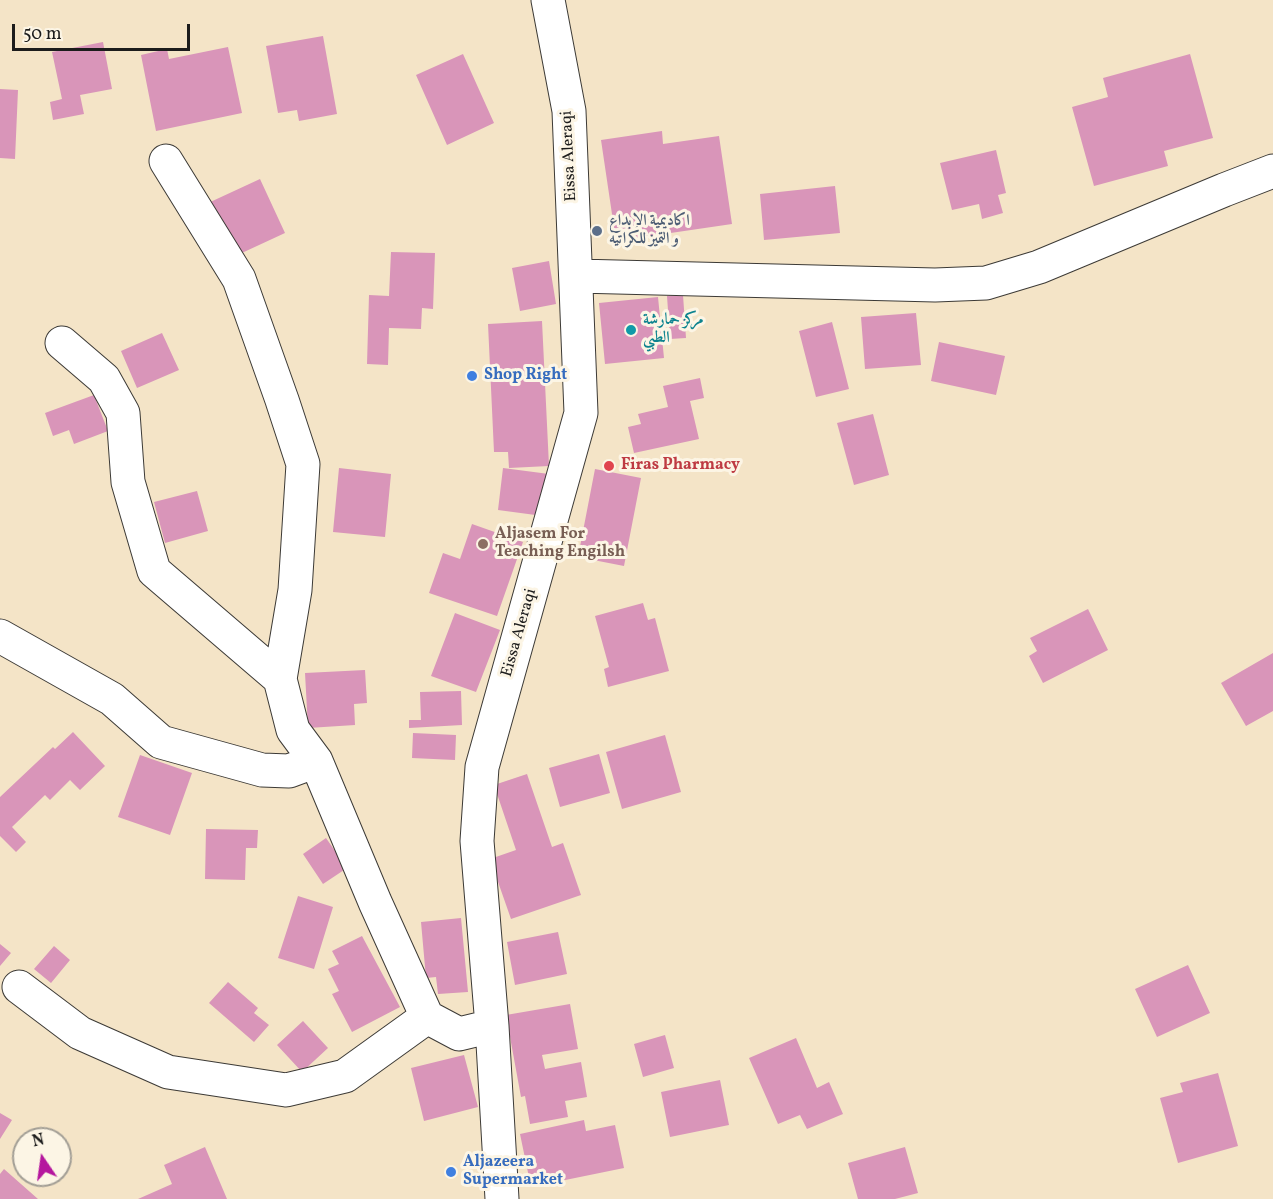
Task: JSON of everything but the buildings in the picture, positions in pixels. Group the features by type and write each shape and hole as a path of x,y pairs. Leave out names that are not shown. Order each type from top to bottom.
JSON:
{"street":[{"name":"Eissa Aleraqi","path":"502,1199 492,1026 477,841 482,767 581,414 569,111 548,0"},
{"path":"166,161 239,279 303,464 295,590 280,679 293,730 316,761 375,902 427,1017 459,1034 492,1026"},
{"path":"577,276 935,285 986,283 1039,267 1273,171"},
{"path":"62,343 104,380 123,413 128,482 153,572 280,679"},
{"path":"0,636 112,699 161,742 262,770 289,771 316,761"},
{"path":"19,987 80,1033 168,1072 286,1090 345,1076 427,1017"}],"place":[{"name":"اكاديمية الإبداع و التميز للكراتيه","path":"597,231"},
{"name":"مركز حمارشة الطبي","path":"631,330"},
{"name":"Shop Right","path":"472,376"},
{"name":"Firas Pharmacy","path":"609,466"},
{"name":"Aljasem For Teaching Engilsh","path":"483,544"},
{"name":"Aljazeera Supermarket","path":"451,1172"}]}
